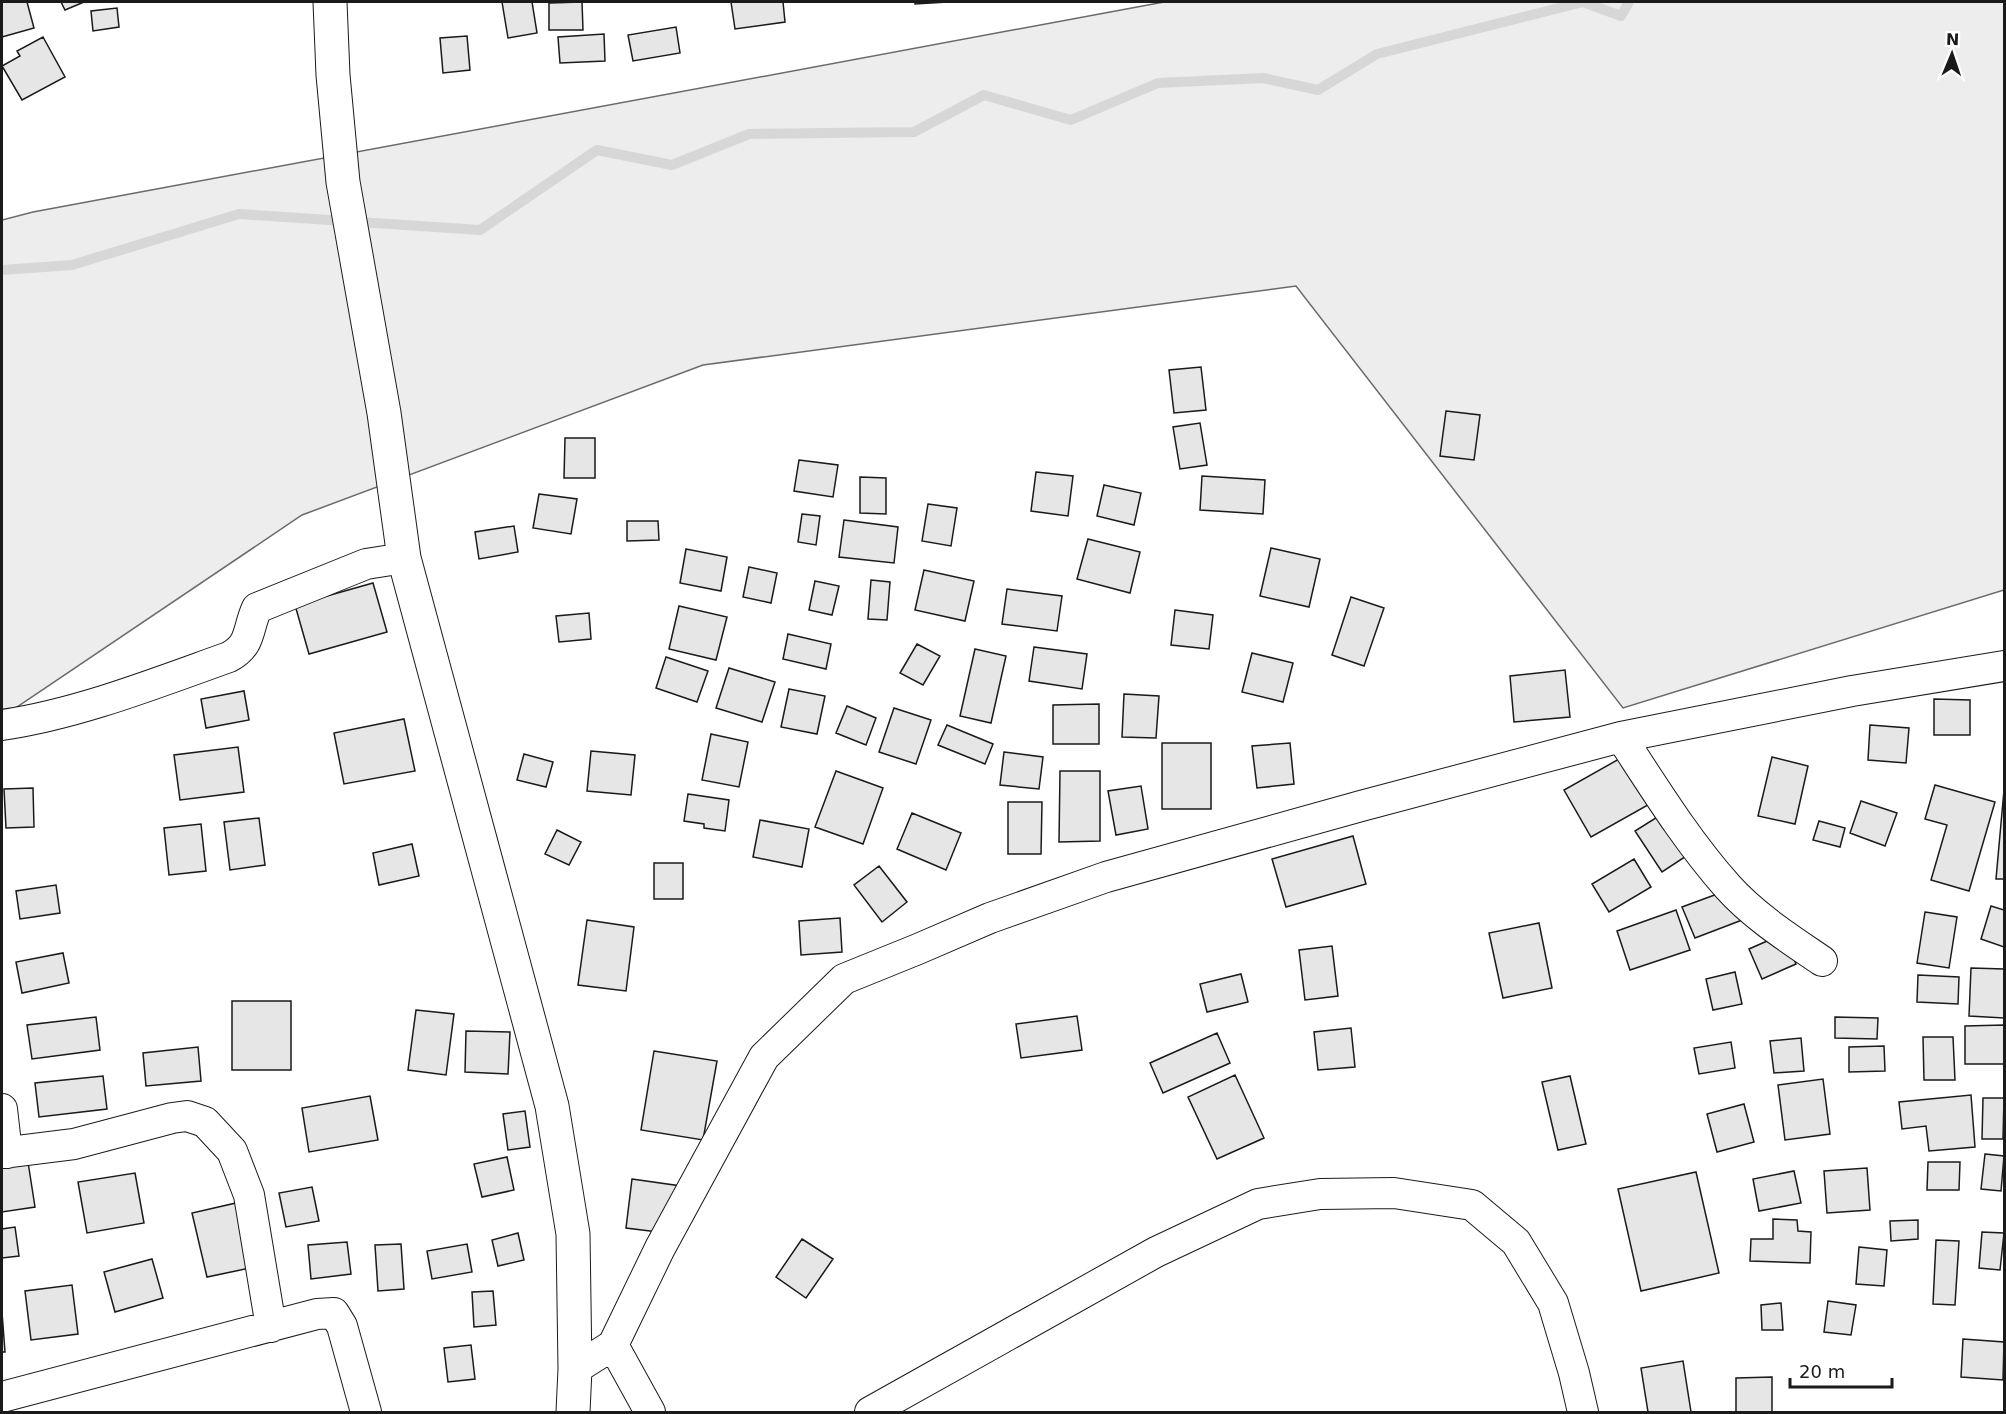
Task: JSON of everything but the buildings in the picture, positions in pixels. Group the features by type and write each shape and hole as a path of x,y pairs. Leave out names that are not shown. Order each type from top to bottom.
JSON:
{"street":[{"path":"330,2 333,75 343,182 384,413 404,558 552,1106 573,1234 575,1369 573,1413"},
{"path":"2,726 26,722 103,700 229,657 238,652 246,643 257,608 366,564 404,558"},
{"path":"575,1369 613,1345 660,1248 764,1057 844,979 990,918 1106,877 1350,809 1621,737 1852,691 2004,666"},
{"path":"1621,737 1695,848 1728,887 1751,908 1822,961"},
{"path":"2,1109 4,1153 74,1144 172,1118 187,1116 205,1122 232,1151 249,1195 271,1327"},
{"path":"870,1413 1156,1251 1258,1204 1320,1194 1394,1192 1472,1205 1516,1242 1552,1303 1574,1373 1583,1413"},
{"path":"2,1397 317,1314 334,1313 342,1326 366,1413"},
{"path":"613,1345 650,1413"}],"shaded area":[{"path":"1164,2 2004,2 2004,590 1623,708 1296,286 703,365 302,515 2,717 2,220 33,212"}],"waterway":[{"path":"2,270 72,265 239,214 480,230 597,150 672,165 749,134 914,132 984,95 1071,120 1158,83 1263,78 1318,90 1377,54 1583,2 1621,16 1629,2"}]}
